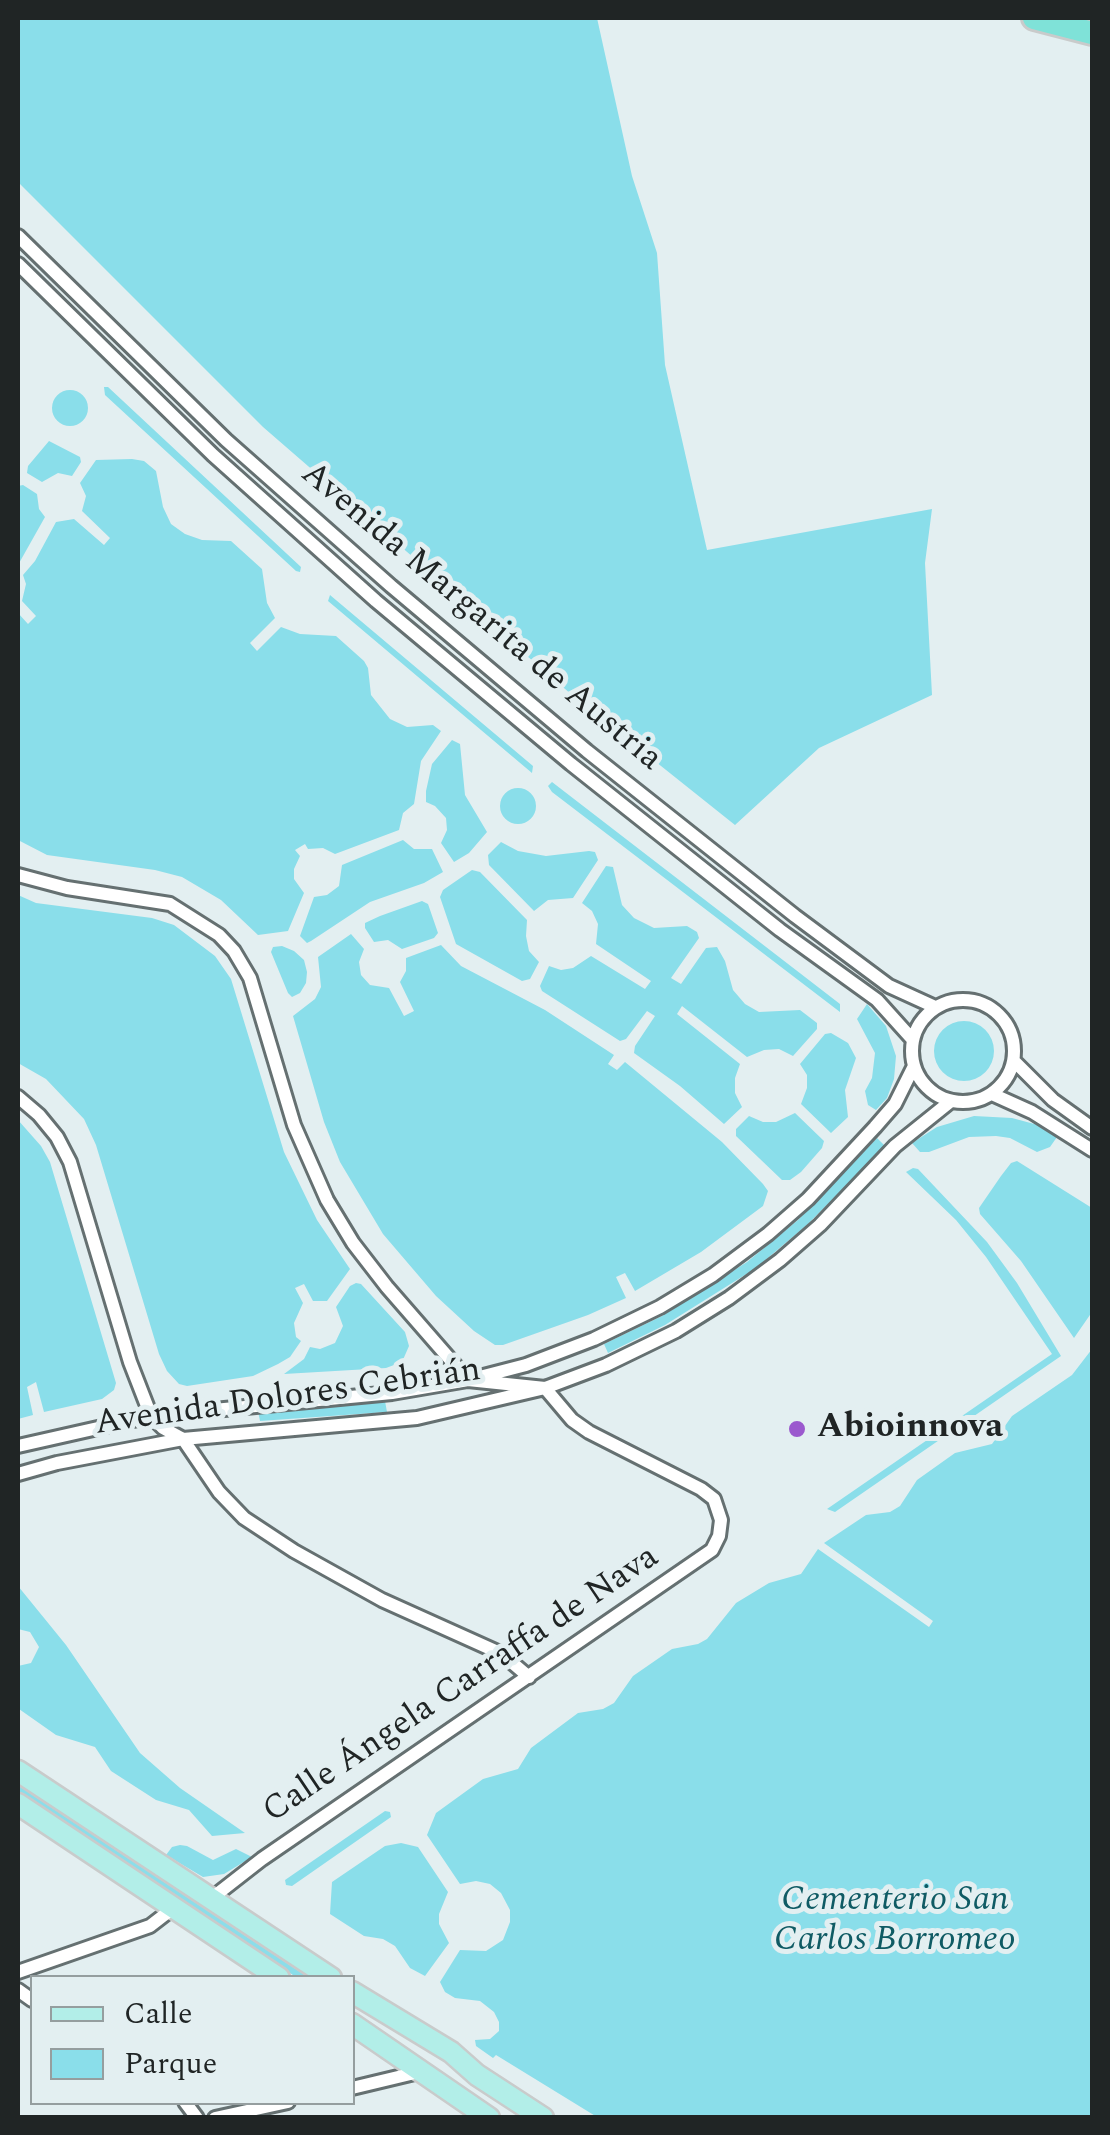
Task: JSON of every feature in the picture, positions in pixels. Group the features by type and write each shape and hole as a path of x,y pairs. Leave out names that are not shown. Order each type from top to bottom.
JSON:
{"highway":[{"path":"1034,18 1092,33"}],"main road":[{"path":"18,1771 327,1975"},
{"path":"18,1804 275,1975"},
{"path":"355,1994 451,2052 472,2072 543,2118"},
{"path":"355,2026 489,2118"},
{"path":"424,2071 438,2066 472,2072"}],"street":[{"name":"Avenida Margarita de Austria","path":"18,236 226,440 572,738 808,926 890,986 935,1008"},
{"name":"Avenida Margarita de Austria","path":"18,264 212,455 376,601 690,859 876,1000 912,1040"},
{"path":"18,875 67,888 170,904 198,918 234,951 250,978 294,1126 327,1200 353,1243 468,1380 544,1388"},
{"path":"968,999 998,1013 1009,1027 1014,1060 1006,1080 992,1094 972,1102 952,1101 928,1089 914,1066 912,1040 920,1022 935,1008 951,1000 968,999"},
{"path":"1014,1060 1053,1100 1092,1128"},
{"name":"Avenida Dolores Cebrián","path":"18,1446 152,1416 392,1393 468,1380 526,1365 594,1338 660,1307 713,1274 808,1199 895,1104 914,1066"},
{"path":"992,1094 1032,1112 1092,1150"},
{"path":"18,1097 39,1114 70,1162 130,1362 152,1416 163,1428 183,1439 219,1492 244,1518 294,1552 382,1600 502,1654 529,1677"},
{"name":"Avenida Dolores Cebrián","path":"18,1474 183,1439 417,1418 544,1388 606,1366 729,1298 780,1260 820,1225 895,1146 952,1101"},
{"name":"Calle Ángela Carraffa de Nava","path":"212,1898 712,1550 719,1536 718,1509 702,1489 588,1432 544,1388"},
{"path":"18,1972 150,1926 172,1908"},
{"path":"355,2087 424,2071"},
{"path":"215,2118 274,2105"}],"green space":[{"path":"18,18 597,18 632,176 657,253 665,365 707,550 932,509 925,563 932,695 819,748 735,825 572,695 263,427 18,182"},
{"path":"104,387 301,567 300,572 105,395"},
{"path":"70,390 83,395 88,408 83,421 70,426 57,421 52,408 57,395"},
{"path":"49,441 80,457 72,476 58,473 42,482 27,473 28,466"},
{"path":"96,460 144,461 156,471 163,507 171,524 202,540 231,541 262,569 267,603 275,618 250,643 257,651 281,627 300,634 336,636 364,661 371,695 390,719 407,727 433,725 441,731 421,761 414,804 403,813 399,830 335,854 323,848 308,849 305,844 295,850 300,856 294,879 304,893 288,931 258,935 221,900 182,877 47,855 18,840 18,613 28,624 36,616 22,601 26,584 23,575 56,522 74,519 104,545 110,538 82,511 86,496 80,483"},
{"path":"18,486 37,494 39,509 45,517 18,565"},
{"path":"330,595 533,766 532,773 328,601"},
{"path":"452,740 460,744 465,795 487,832 469,853 454,862 441,843 447,830 446,818 426,802 432,764"},
{"path":"552,782 840,1004 840,1012 552,792 548,786"},
{"path":"518,788 531,793 536,806 531,819 518,824 505,819 500,806 505,793"},
{"path":"403,840 414,849 432,849 443,872 370,902 307,943 300,936 314,897 327,895 339,886 342,865"},
{"path":"501,842 518,851 546,856 595,852 598,860 573,898 548,900 534,911 489,865 488,855"},
{"path":"606,866 613,867 622,905 634,918 654,928 687,926 697,932 699,938 671,978 681,984 706,948 717,947 733,990 745,1004 759,1012 800,1010 817,1023 817,1029 793,1056 779,1049 747,1057 682,1006 677,1014 740,1064 735,1093 742,1107 724,1124 634,1053 655,1016 647,1011 626,1039 620,1041 542,991 540,986 549,966 573,968 591,956 645,989 651,981 596,944 598,924 592,911 582,903"},
{"path":"472,870 480,872 527,920 529,951 539,962 530,979 522,981 456,944 440,897 443,890"},
{"path":"18,895 36,903 152,918 174,925 215,956 231,979 284,1152 317,1220 350,1269 327,1301 313,1301 304,1284 295,1288 303,1303 294,1323 296,1337 301,1341 290,1357 278,1364 253,1376 187,1386 179,1384 167,1371 96,1145 84,1119 46,1079 18,1063"},
{"path":"422,901 428,904 438,933 434,938 402,949 388,940 374,942 365,923"},
{"path":"351,934 364,949 359,962 361,975 370,985 389,988 404,1016 414,1011 400,982 406,971 406,958 441,945 461,966 545,1010 614,1055 608,1064 617,1070 625,1062 722,1142 763,1184 768,1191 763,1206 701,1252 635,1291 625,1273 616,1277 626,1298 588,1315 495,1345 436,1296 383,1234 340,1162 324,1122 293,1016 315,999 321,987 318,957"},
{"path":"282,946 304,960 307,972 300,993 292,997 271,952 273,947"},
{"path":"867,1004 886,1026 896,1056 887,1098 876,1110 868,1105 865,1091 872,1078 875,1053 857,1019"},
{"path":"964,1021 985,1030 994,1051 985,1072 964,1081 943,1072 934,1051 943,1030"},
{"path":"831,1033 848,1043 856,1058 845,1090 848,1117 831,1133 801,1104 807,1075 800,1064 825,1034"},
{"path":"795,1113 824,1141 801,1172 790,1180 782,1180 736,1136 736,1129 749,1116 776,1122"},
{"path":"974,1116 1012,1118 1038,1125 1057,1137 1050,1147 1037,1152 1010,1138 996,1136 969,1137 929,1152 920,1152 912,1143 937,1127"},
{"path":"18,1120 50,1162 116,1383 114,1390 102,1399 44,1412 36,1382 27,1387 33,1415 18,1419"},
{"path":"877,1138 885,1146 808,1224 756,1268 665,1325 608,1353 604,1344 662,1316 747,1262 798,1220"},
{"path":"1017,1161 1092,1208 1092,1312 1074,1338 1021,1261 980,1214 979,1208 1001,1176"},
{"path":"913,1168 987,1242 1061,1356 835,1512 827,1509 1052,1354 986,1257 956,1220 906,1172"},
{"path":"356,1283 405,1332 409,1346 402,1362 386,1368 284,1374 304,1359 310,1347 320,1349 335,1343 343,1326 336,1307"},
{"name":"Cementerio San Carlos Borromeo","path":"1092,1349 1092,2117 597,2117 476,2046 475,2040 490,2039 499,2031 494,2012 480,2001 455,1998 445,1992 440,1982 460,1950 486,1951 503,1940 510,1910 501,1893 490,1884 460,1884 427,1835 436,1813 483,1779 518,1769 531,1748 578,1713 614,1703 633,1676 672,1649 707,1639 736,1603 769,1583 801,1574 818,1549 929,1627 933,1621 824,1543 866,1515 890,1512 900,1506 917,1480 955,1453 992,1444 1012,1416 1072,1375"},
{"path":"385,1401 387,1412 260,1421 258,1411"},
{"path":"18,1586 66,1645 140,1753 180,1788 245,1833 212,1836 189,1810 156,1800 111,1771 95,1747 56,1735 19,1709 18,1666 31,1663 39,1647 30,1632 18,1629"},
{"path":"18,1785 305,1975 293,1975 18,1793"},
{"path":"385,1811 391,1817 292,1886 286,1885 285,1880"},
{"path":"401,1843 418,1847 448,1892 439,1924 449,1943 425,1976 410,1968 395,1946 364,1936 330,1914 332,1882 385,1846"},
{"path":"180,1845 213,1860 236,1849 252,1857 224,1874 203,1877 166,1855 172,1847"}],"place":[{"name":"Abioinnova","path":"797,1429"}]}
